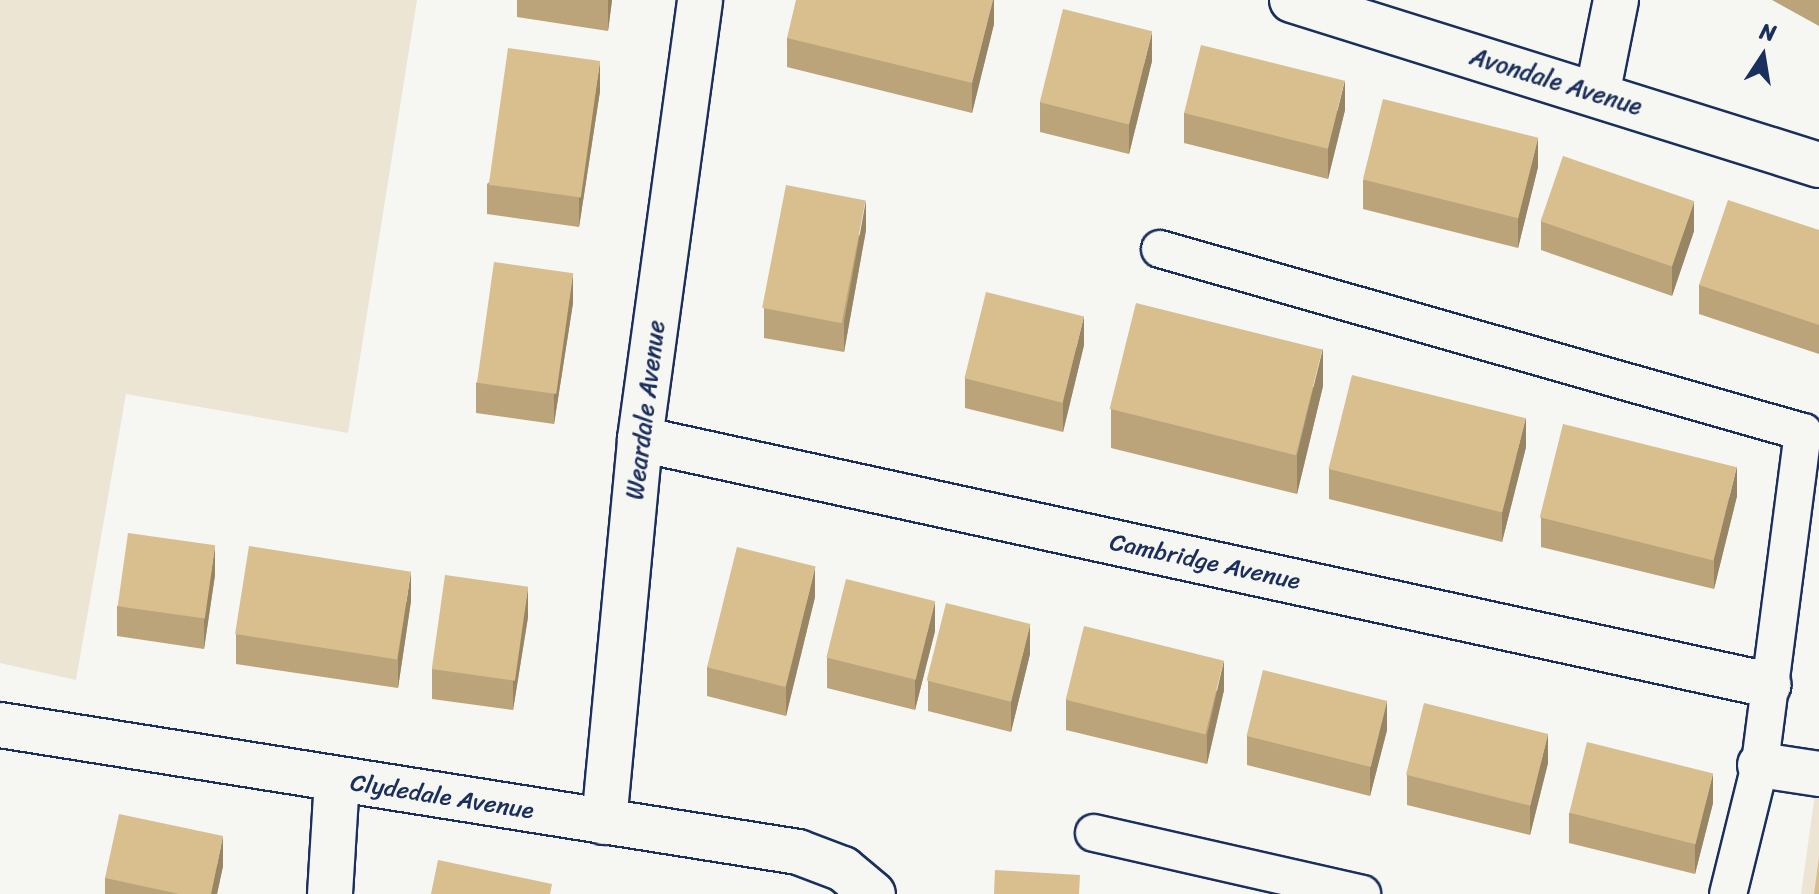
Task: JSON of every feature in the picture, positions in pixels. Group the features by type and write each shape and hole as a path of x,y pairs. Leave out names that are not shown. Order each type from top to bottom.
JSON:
{"street":[{"name":"Weardale Avenue","path":"604,822 640,439 700,0"},
{"name":"Avondale Avenue","path":"1292,0 1819,165"},
{"path":"1597,95 1616,0"},
{"name":"Cambridge Avenue","path":"640,439 1769,685"},
{"name":"Clydedale Avenue","path":"0,725 798,852 843,869 873,894"},
{"path":"1760,765 1819,774"},
{"path":"330,894 337,780"}],"lane":[{"path":"1160,249 1803,432 1760,765 1728,894"},
{"path":"1094,833 1362,894"}],"shaded area":[{"path":"0,0 417,0 348,433 126,394 76,680 0,663"},
{"path":"1819,765 1819,894 1801,894"}],"building":[{"path":"796,0 993,0 972,83 787,38"},
{"path":"1063,9 1152,31 1129,124 1040,102"},
{"path":"1201,45 1345,81 1328,149 1184,113"},
{"path":"508,48 600,61 581,198 489,185"},
{"path":"1383,99 1538,138 1518,218 1363,180"},
{"path":"1563,156 1694,201 1672,266 1541,221"},
{"path":"786,185 866,200 842,323 762,308"},
{"path":"1728,200 1819,230 1819,325 1699,285"},
{"path":"494,262 573,273 556,394 477,383"},
{"path":"986,292 1084,316 1062,403 964,378"},
{"path":"1136,303 1322,349 1296,455 1110,409"},
{"path":"1352,375 1526,418 1502,512 1329,469"},
{"path":"1563,424 1737,467 1713,560 1540,517"},
{"path":"128,533 215,545 205,619 118,606"},
{"path":"249,546 411,572 397,660 235,634"},
{"path":"737,547 816,567 786,687 707,667"},
{"path":"445,575 528,587 515,681 432,669"},
{"path":"846,579 935,601 916,680 826,658"},
{"path":"946,603 1030,624 1011,702 927,681"},
{"path":"1084,626 1224,661 1205,735 1066,700"},
{"path":"1263,670 1387,701 1371,767 1247,736"},
{"path":"1424,703 1548,734 1530,806 1406,775"},
{"path":"1587,742 1713,773 1695,844 1569,813"},
{"path":"119,814 223,836 211,894 179,894 105,878"},
{"path":"1819,857 1819,894 1814,894"},
{"path":"438,860 552,884 550,894 431,894"},
{"path":"995,870 1080,875 1079,894 994,894"}]}
